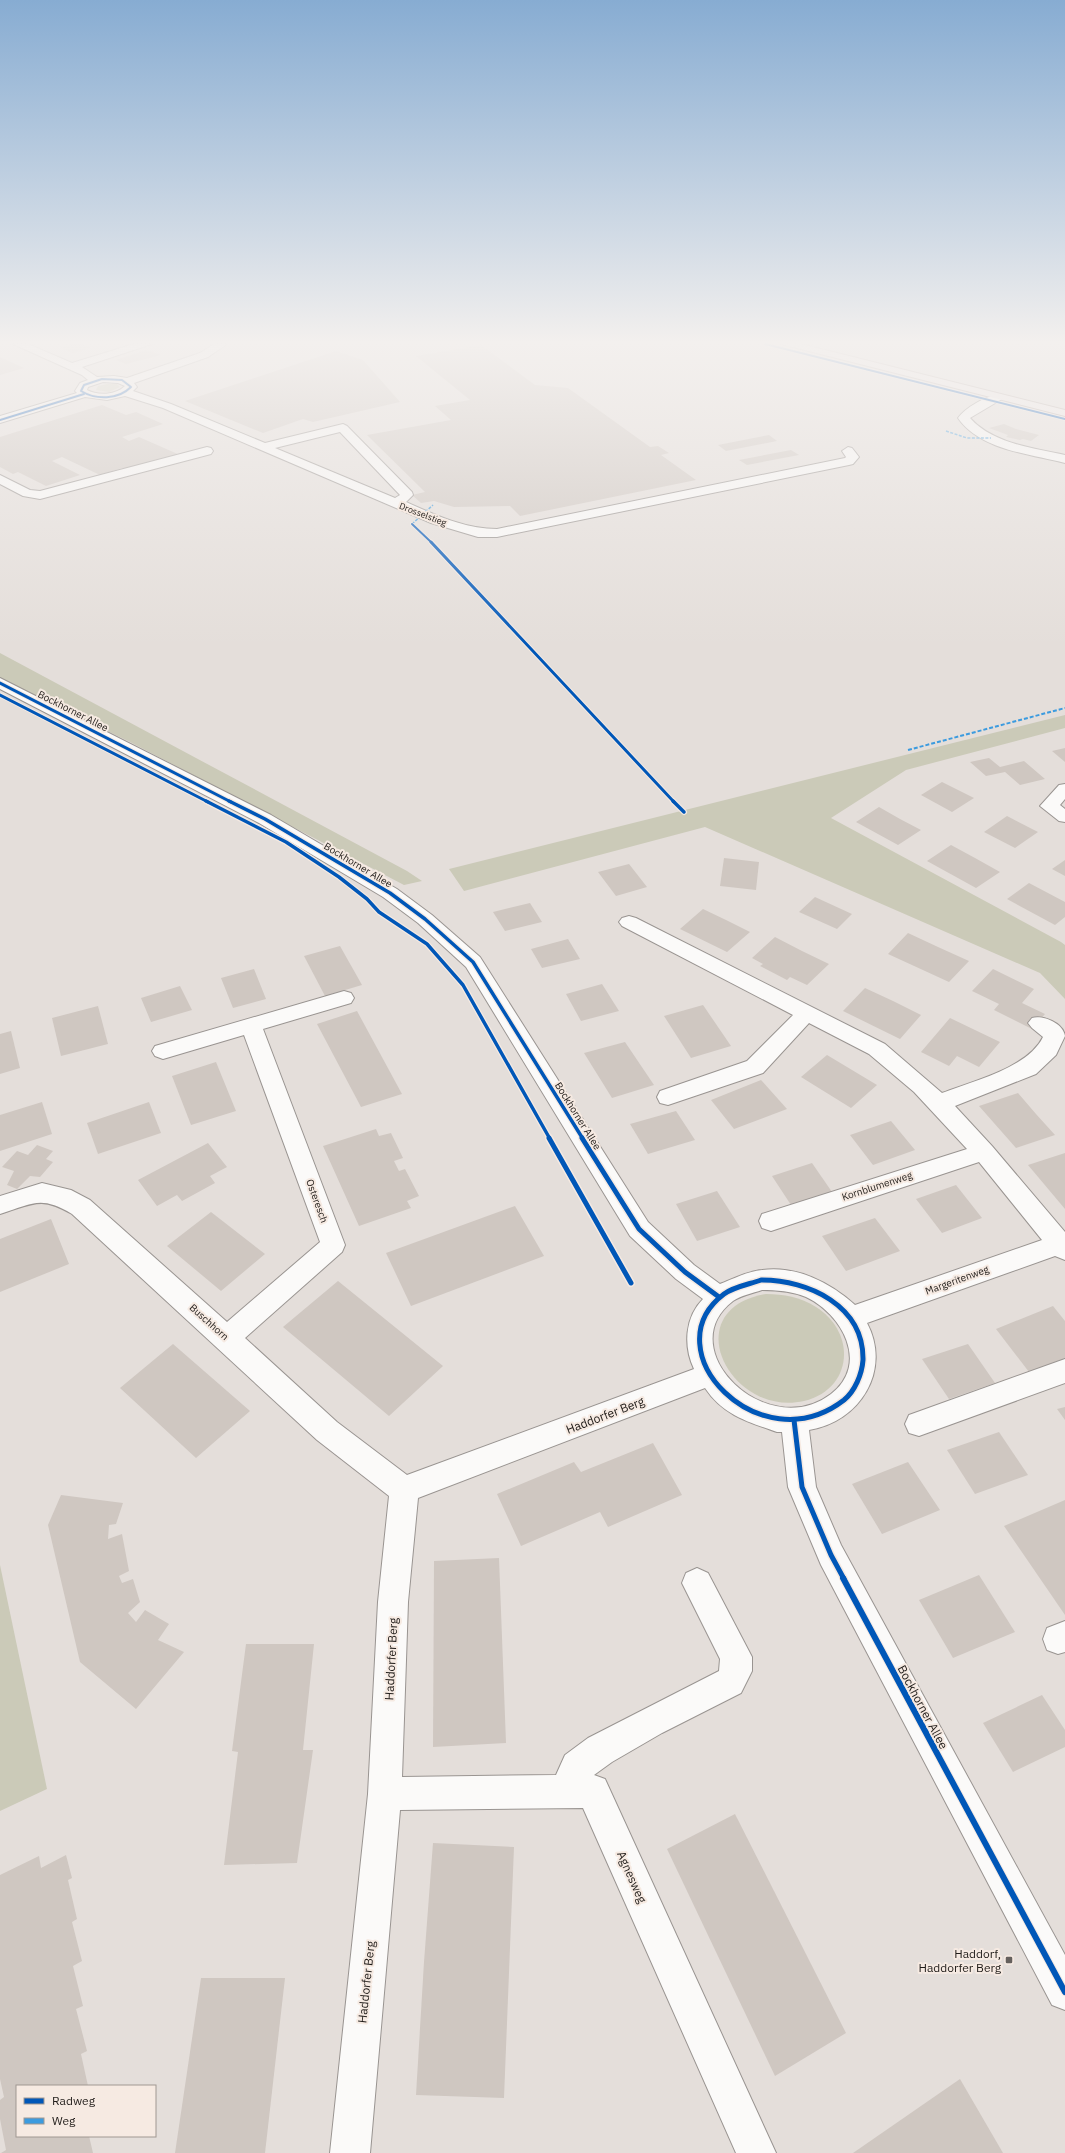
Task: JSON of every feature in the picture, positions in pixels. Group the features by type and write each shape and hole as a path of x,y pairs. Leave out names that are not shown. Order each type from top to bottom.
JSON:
{"street":[{"name":"Drosselstieg","path":"258,444 396,504 436,520 478,533 497,533 849,462 853,457 848,451"},
{"path":"263,447 274,444"},
{"path":"359,444 407,495 396,504"},
{"path":"1013,444 1065,459"},
{"path":"0,479 26,493 40,494 207,451"},
{"name":"Bockhorner Allee","path":"0,684 265,819 390,893 425,919 472,962 639,1229 685,1272 719,1297"},
{"path":"1065,789 1049,806 1065,817"},
{"path":"629,922 877,1049 922,1086 939,1103 984,1152 1063,1245"},
{"path":"163,1051 344,998"},
{"path":"668,1097 755,1067 807,1013"},
{"path":"939,1103 1028,1068 1048,1050 1055,1035 1039,1023"},
{"name":"Osteresch","path":"227,1338 333,1245 251,1024"},
{"name":"Kornblumenweg","path":"771,1221 984,1152"},
{"name":"Buschhorn","path":"0,1205 42,1192 63,1197 81,1207 227,1338 327,1431 404,1490"},
{"name":"Margeritenweg","path":"850,1318 1063,1245"},
{"path":"761,1280 786,1280 810,1288 822,1293 832,1300 850,1318 858,1334 863,1352 862,1368 857,1385 842,1403 832,1410 808,1418 794,1420 779,1419 751,1411 727,1396 709,1375 700,1354 699,1333 706,1313 719,1297 738,1285 749,1282 761,1280"},
{"path":"918,1424 1065,1371"},
{"name":"Haddorfer Berg","path":"350,2153 385,1794 393,1602 404,1490 709,1375"},
{"name":"Bockhorner Allee","path":"794,1420 802,1487 831,1555 1065,1992"},
{"path":"566,1791 577,1767 600,1750 730,1682 736,1671 736,1657 697,1584"},
{"name":"Agnesweg","path":"385,1794 593,1791 756,2153"}],"green space":[{"path":"0,653 407,871 422,881 404,885 130,742 0,679"},
{"path":"1065,715 1065,728 906,770 831,818 1065,945 1065,999 1040,973 705,827 464,891 449,869"},
{"path":"766,1294 792,1297 816,1307 829,1318 838,1331 843,1345 844,1359 840,1373 832,1385 820,1395 804,1401 777,1402 754,1394 735,1379 723,1360 719,1339 723,1320 738,1304"},
{"path":"0,1565 47,1789 0,1811"}],"building":[{"path":"0,444 156,444 180,455 126,470 122,468 100,475 62,457 52,461 80,475 46,486 18,472 13,474 0,467"},
{"path":"377,444 646,444 650,447 658,446 669,453 661,455 696,480 520,516 510,506 454,507 434,501 421,503 412,495 425,492"},
{"path":"721,444 759,444 726,451 718,445"},
{"path":"791,450 799,455 747,465 739,460"},
{"path":"1065,748 1065,762 1052,751"},
{"path":"989,758 1000,767 1024,761 1045,779 1020,785 1005,772 986,776 970,762"},
{"path":"942,782 974,798 952,812 921,795"},
{"path":"879,807 921,830 898,845 856,822"},
{"path":"1007,816 1038,832 1015,848 984,832"},
{"path":"951,845 1000,872 976,888 927,861"},
{"path":"724,858 759,862 756,890 720,886"},
{"path":"1065,860 1065,876 1052,869"},
{"path":"629,864 647,887 616,896 598,872"},
{"path":"1029,883 1065,902 1065,917 1055,925 1007,899"},
{"path":"815,897 852,914 837,929 799,912"},
{"path":"530,903 542,922 505,931 493,912"},
{"path":"703,909 750,932 727,952 680,929"},
{"path":"908,933 969,961 949,982 888,954"},
{"path":"775,937 829,964 807,985 790,977 787,980 760,966 763,964 752,958"},
{"path":"568,939 580,959 542,968 531,949"},
{"path":"340,946 362,985 325,996 304,956"},
{"path":"254,969 266,999 233,1008 221,978"},
{"path":"993,969 1034,989 1022,1003 1045,1014 1032,1029 994,1010 999,1004 972,991"},
{"path":"602,984 619,1011 581,1021 566,994"},
{"path":"180,986 192,1010 151,1022 141,998"},
{"path":"865,988 921,1015 900,1039 843,1011"},
{"path":"703,1005 731,1046 691,1058 664,1016"},
{"path":"98,1006 108,1044 61,1056 52,1018"},
{"path":"357,1011 402,1094 361,1107 317,1024"},
{"path":"950,1018 1000,1042 979,1067 957,1056 949,1066 921,1052"},
{"path":"11,1031 20,1068 0,1074 0,1034"},
{"path":"625,1042 654,1085 612,1098 584,1053"},
{"path":"827,1055 877,1085 851,1108 801,1077"},
{"path":"216,1062 236,1111 191,1125 172,1076"},
{"path":"761,1080 787,1109 734,1129 711,1100"},
{"path":"1018,1093 1055,1135 1016,1148 979,1106"},
{"path":"42,1102 52,1134 0,1151 0,1115"},
{"path":"149,1102 161,1133 98,1154 87,1123"},
{"path":"676,1111 695,1140 648,1154 630,1124"},
{"path":"891,1121 915,1150 873,1165 850,1135"},
{"path":"376,1129 379,1136 391,1133 403,1158 394,1161 399,1171 405,1169 419,1196 407,1201 411,1208 359,1226 323,1146"},
{"path":"208,1143 227,1167 210,1176 215,1183 182,1201 177,1195 157,1206 138,1180"},
{"path":"37,1145 53,1151 46,1159 53,1162 40,1177 30,1176 17,1189 7,1185 14,1171 2,1167 17,1151 28,1155"},
{"path":"1065,1153 1065,1209 1028,1165"},
{"path":"812,1163 832,1192 791,1205 772,1176"},
{"path":"956,1185 982,1218 942,1233 916,1199"},
{"path":"717,1191 740,1227 697,1241 676,1204"},
{"path":"515,1206 544,1256 411,1306 386,1253"},
{"path":"211,1212 265,1254 221,1291 167,1246"},
{"path":"875,1218 900,1251 846,1271 822,1236"},
{"path":"51,1219 69,1264 0,1292 0,1239"},
{"path":"338,1281 443,1366 389,1416 283,1327"},
{"path":"1053,1306 1065,1321 1065,1358 1029,1372 996,1329"},
{"path":"173,1344 250,1411 196,1458 120,1388"},
{"path":"968,1344 995,1383 949,1399 922,1359"},
{"path":"1065,1407 1065,1420 1057,1409"},
{"path":"999,1432 1028,1475 975,1494 947,1450"},
{"path":"653,1443 682,1495 608,1527 600,1512 521,1546 497,1494 574,1462 581,1472"},
{"path":"908,1462 940,1510 882,1534 852,1484"},
{"path":"61,1495 123,1503 116,1524 109,1525 108,1539 122,1534 129,1571 119,1576 122,1583 133,1579 140,1602 128,1613 136,1622 145,1610 169,1624 158,1640 184,1652 136,1709 80,1662 48,1525"},
{"path":"1065,1500 1065,1615 1004,1526"},
{"path":"499,1558 506,1743 433,1747 434,1561"},
{"path":"979,1575 1015,1632 953,1658 919,1600"},
{"path":"246,1644 314,1644 303,1750 313,1750 297,1863 224,1865 238,1752 232,1751"},
{"path":"1042,1695 1065,1730 1065,1747 1013,1772 983,1723"},
{"path":"735,1814 846,2033 775,2076 667,1849"},
{"path":"433,1843 514,1847 504,2098 416,2095"},
{"path":"66,1855 72,1878 68,1880 77,1919 72,1922 82,1961 73,1966 83,2006 76,2009 87,2051 81,2054 88,2085 16,2085 16,2137 89,2137 93,2153 1,2153 6,2150 0,2119 0,2100 4,2097 0,2079 0,1875 39,1856 41,1868"},
{"path":"201,1978 285,1978 265,2153 175,2153"},
{"path":"960,2079 1003,2153 853,2153"}],"marked path":[{"path":"412,524 433,505"},
{"path":"908,750 1065,708"}],"cycle path":[{"path":"412,524 449,560 684,812"},
{"path":"0,683 265,819 390,893 425,919 473,962 639,1229 685,1272 719,1297"},
{"path":"0,695 286,842 339,877 367,899 379,912 427,944 463,985 631,1283"},
{"path":"761,1280 780,1280 807,1286 816,1290 832,1300 848,1315 858,1332 863,1349 862,1367 857,1383 846,1398 831,1410 811,1418 777,1420 746,1410 722,1390 705,1366 699,1339 705,1314 725,1293 761,1280"},
{"path":"794,1420 802,1487 831,1555 1065,1992"}],"place":[{"name":"Haddorf, Haddorfer Berg","path":"1009,1960"}]}
